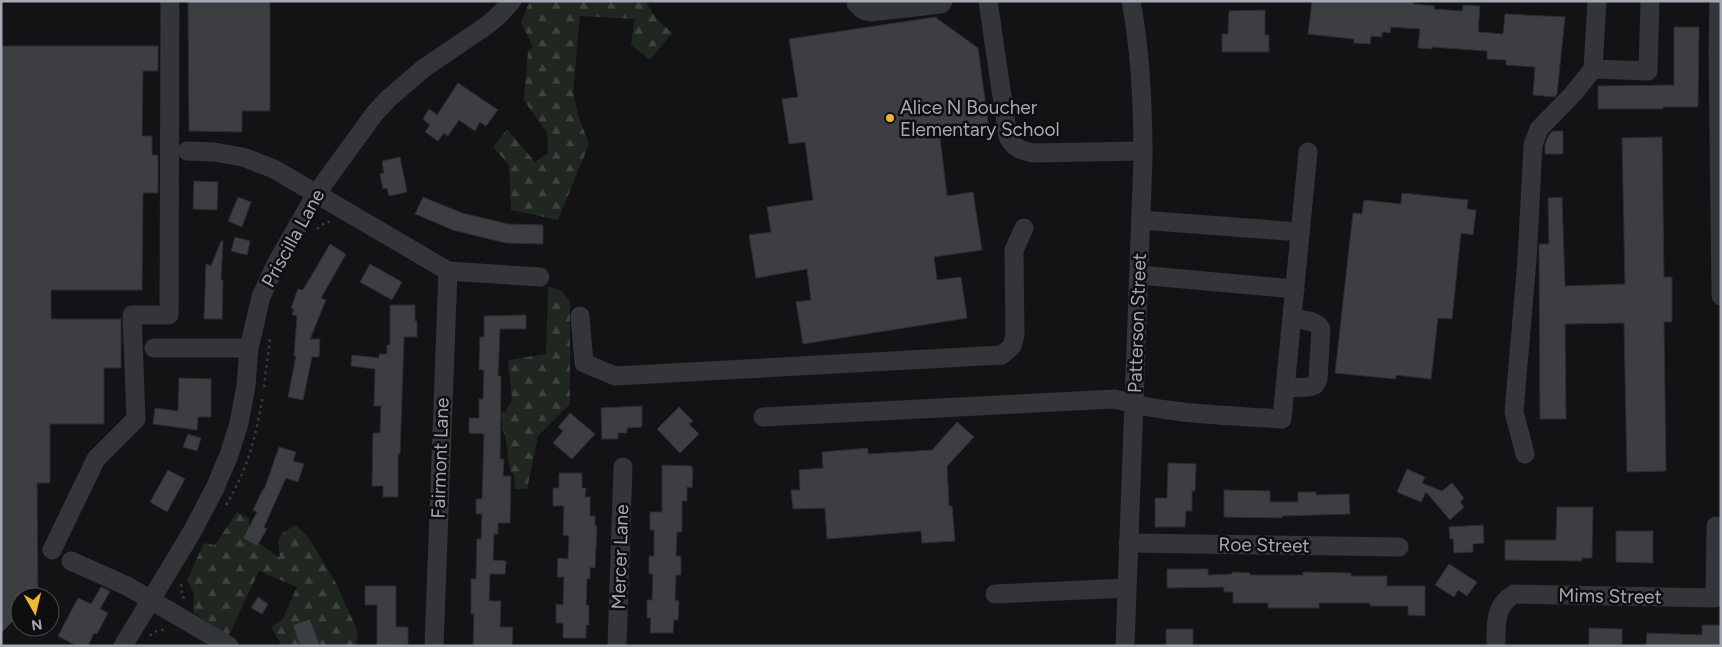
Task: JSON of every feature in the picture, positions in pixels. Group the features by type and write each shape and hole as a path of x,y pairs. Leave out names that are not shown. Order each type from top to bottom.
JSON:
{"street":[{"path":"52,550 96,459 136,419 132,315 169,315 170,1"},
{"name":"Priscilla Lane","path":"124,646 192,532 215,488 229,455 239,423 246,386 249,348 261,297 276,264 316,194 374,113 388,99 424,68 486,26 512,1"},
{"path":"856,1 856,4 864,10 871,12 941,4 943,1"},
{"path":"988,1 1008,137 1012,145 1022,151 1033,153 1143,151"},
{"name":"Patterson Street","path":"1125,646 1143,151 1142,75 1131,1"},
{"path":"1525,454 1514,412 1527,260 1533,145 1539,129 1573,94 1593,69 1597,1"},
{"path":"1593,69 1648,71 1650,1"},
{"path":"1719,1 1721,296"},
{"path":"187,151 214,152 243,157 274,169 448,270 540,277"},
{"path":"763,417 1115,399 1135,405 1182,412 1282,419 1308,152"},
{"path":"1141,220 1300,232"},
{"path":"580,316 584,363 615,376 1002,354 1012,346 1015,335 1014,250 1024,228"},
{"name":"Fairmont Lane","path":"434,646 448,270"},
{"path":"1139,275 1295,289"},
{"path":"1285,388 1309,387 1315,384 1318,379 1321,329 1319,325 1314,323 1292,318"},
{"path":"154,348 249,348"},
{"name":"Mercer Lane","path":"616,646 623,467"},
{"name":"Mims Street","path":"1496,646 1496,618 1500,606 1514,594 1715,598 1716,526"},
{"name":"Roe Street","path":"1128,543 1399,547"},
{"path":"71,561 105,575 229,646"},
{"path":"995,594 1127,588"}],"path":[{"path":"315,232 326,222 334,222"},
{"path":"223,511 237,487 253,446 260,419 271,331"},
{"path":"182,582 182,596 188,602"},
{"path":"148,639 152,633 158,630 166,629 170,631"}],"green space":[{"path":"530,1 645,1 657,19 672,33 650,60 631,45 635,19 580,16 573,92 579,118 589,144 558,220 511,210 509,165 493,147 507,129 535,162 548,153 547,133 524,100 528,51 533,47 521,22"},
{"path":"548,286 562,291 570,302 570,404 538,436 527,489 515,489 514,474 510,471 502,428 502,418 493,417 492,413 505,412 512,400 508,360 546,354"},
{"path":"237,512 249,518 249,536 278,557 280,556 280,536 285,531 296,525 309,538 335,581 358,632 356,646 320,646 310,618 293,625 300,646 282,646 271,627 283,619 297,587 259,571 228,637 193,612 194,593 187,580 204,543 215,545"}],"building":[{"path":"188,1 270,1 270,111 242,111 242,132 189,131"},
{"path":"1312,1 1413,1 1413,4 1435,6 1434,9 1462,11 1463,5 1480,6 1478,32 1503,34 1505,14 1565,17 1557,94 1555,97 1533,95 1535,67 1506,65 1506,60 1487,59 1487,51 1432,47 1432,49 1418,48 1420,29 1391,27 1390,33 1382,32 1382,37 1371,36 1370,44 1354,43 1354,39 1308,34"},
{"path":"1265,10 1265,35 1269,35 1269,52 1222,52 1222,34 1228,34 1229,11"},
{"path":"935,17 978,48 989,129 940,137 947,196 973,192 982,250 934,257 937,280 961,277 967,318 803,344 796,302 811,300 807,269 756,278 749,235 771,232 767,207 813,200 805,142 789,144 782,99 798,97 789,39"},
{"path":"1674,27 1699,27 1698,107 1598,109 1598,86 1674,85"},
{"path":"1,46 158,46 158,71 143,71 142,136 152,136 152,155 158,155 158,193 143,193 142,290 51,290 51,319 121,319 121,368 104,368 104,424 50,424 50,483 37,483 38,587 10,587 10,624 1,633"},
{"path":"458,83 498,110 486,126 480,122 475,131 459,120 448,136 444,133 438,141 425,132 430,125 423,119 429,109 437,115"},
{"path":"1553,131 1563,131 1563,154 1545,154 1545,144"},
{"path":"1662,137 1664,277 1672,277 1672,322 1664,322 1666,471 1627,472 1624,323 1565,324 1566,419 1540,419 1539,244 1549,244 1548,198 1562,197 1565,286 1625,284 1622,138"},
{"path":"400,157 407,192 389,196 387,188 383,189 380,174 384,173 382,161"},
{"path":"194,181 218,182 217,210 193,209"},
{"path":"1402,193 1468,200 1467,209 1476,210 1473,235 1461,233 1452,319 1438,318 1431,379 1396,375 1396,379 1335,373 1353,213 1362,214 1364,200 1401,204"},
{"path":"238,197 251,202 242,227 228,221"},
{"path":"423,197 462,213 508,224 543,225 543,244 506,243 453,230 415,214"},
{"path":"235,237 250,241 247,255 231,251"},
{"path":"221,241 223,241 222,319 204,319 206,264 211,266"},
{"path":"330,244 346,254 321,298 326,300 310,339 320,339 319,357 312,357 303,400 288,397 296,356 294,356 297,316 292,314 294,309 291,308 298,289 303,290"},
{"path":"370,264 402,282 392,300 360,282"},
{"path":"390,305 415,305 415,321 417,321 417,337 404,337 400,454 398,454 398,497 383,497 383,486 372,486 373,433 380,433 381,406 374,406 375,369 351,366 352,355 379,358 379,354 387,354 387,345 390,345"},
{"path":"526,315 526,329 500,329 498,376 501,376 500,459 504,459 503,476 511,476 510,523 498,523 498,534 494,534 493,560 506,561 505,574 490,574 489,601 501,601 500,627 513,627 512,646 473,646 474,614 471,614 471,579 476,579 477,539 481,539 482,514 476,514 476,499 482,499 484,434 469,433 469,418 479,418 479,399 483,399 484,370 479,370 480,337 484,337 484,316"},
{"path":"179,378 211,379 211,417 198,417 197,430 153,424 155,408 178,411"},
{"path":"642,406 642,427 627,428 627,433 618,433 618,439 602,439 601,408"},
{"path":"679,407 693,421 689,424 699,434 680,453 657,429"},
{"path":"570,413 595,434 572,459 553,443 563,431 558,427"},
{"path":"957,422 974,437 947,466 949,506 952,506 955,541 922,543 921,531 827,539 825,508 793,509 791,490 800,490 799,470 823,468 822,452 868,448 868,454 932,450"},
{"path":"188,434 201,438 197,451 183,447"},
{"path":"279,447 296,452 293,461 304,464 298,482 286,478 264,527 267,529 257,546 243,538 257,512 253,510 264,490"},
{"path":"1168,463 1196,464 1195,491 1192,491 1192,511 1186,511 1185,527 1155,527 1155,498 1167,498"},
{"path":"662,465 692,466 692,488 687,487 687,501 682,501 682,532 677,532 676,556 681,556 681,575 676,575 675,600 679,601 678,620 674,620 673,633 650,633 651,618 647,618 647,600 652,600 653,574 649,574 649,556 654,556 654,530 650,530 650,512 662,512"},
{"path":"1407,469 1425,477 1422,483 1442,491 1452,483 1464,498 1460,502 1464,507 1450,520 1426,492 1421,502 1397,492"},
{"path":"168,470 185,479 167,512 150,502"},
{"path":"559,473 582,473 582,488 586,488 585,497 590,497 590,516 595,516 595,526 597,526 595,568 590,567 590,579 587,579 586,605 589,605 589,625 586,625 586,638 563,638 563,623 556,623 556,604 563,605 564,577 557,577 558,558 568,559 569,536 563,535 564,506 553,506 553,488 559,488"},
{"path":"1224,490 1270,491 1270,502 1298,502 1298,492 1316,492 1316,495 1349,494 1350,514 1282,516 1282,518 1224,517"},
{"path":"1557,507 1593,507 1592,558 1582,558 1582,561 1505,560 1505,540 1556,540"},
{"path":"1483,525 1484,543 1473,544 1473,552 1454,553 1453,539 1450,539 1449,527"},
{"path":"1616,531 1653,531 1653,563 1616,562"},
{"path":"1449,564 1477,582 1467,596 1458,590 1454,597 1435,585"},
{"path":"1167,569 1208,569 1208,575 1232,574 1232,572 1250,573 1250,575 1303,575 1303,572 1351,573 1351,576 1387,576 1387,586 1425,586 1425,616 1408,615 1408,606 1370,606 1370,603 1319,603 1319,608 1268,608 1268,603 1233,603 1233,592 1224,592 1224,587 1167,588"},
{"path":"365,586 396,586 396,627 408,627 408,644 377,646 377,605 365,605"},
{"path":"101,587 110,591 100,609 108,613 97,634 94,633 88,646 77,646 60,637 60,632 78,598 91,604"},
{"path":"258,597 268,604 262,614 251,608"},
{"path":"310,619 320,646 300,646 293,625"},
{"path":"1702,625 1721,625 1721,646 1646,646 1647,633 1702,635"},
{"path":"1589,628 1622,629 1622,646 1589,646"},
{"path":"1166,629 1193,629 1193,646 1166,646"}],"place":[{"name":"Alice N Boucher Elementary School","path":"890,118"}]}
